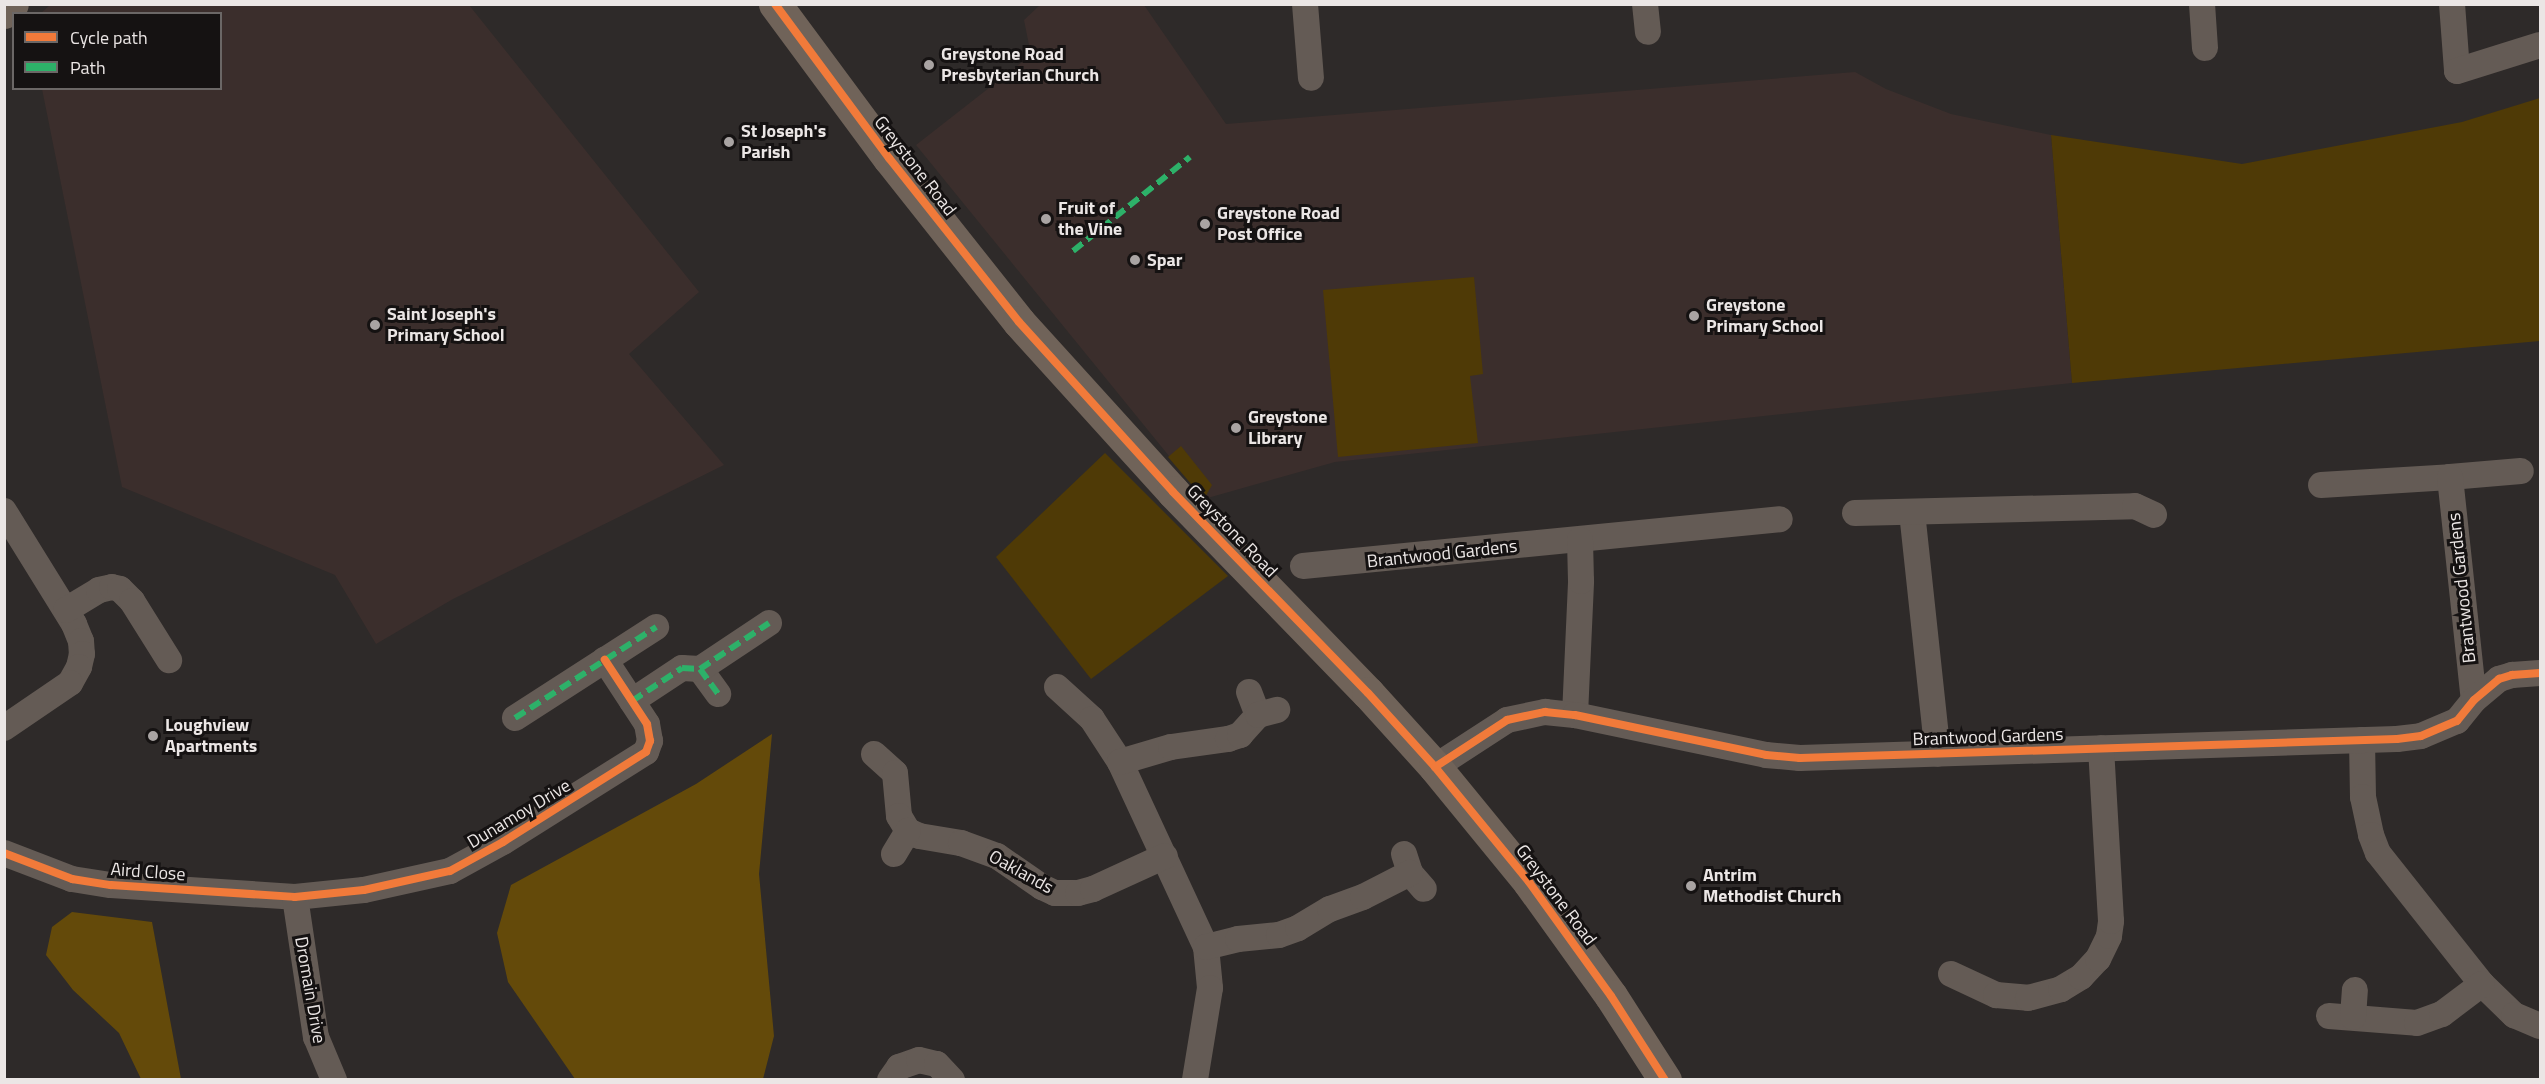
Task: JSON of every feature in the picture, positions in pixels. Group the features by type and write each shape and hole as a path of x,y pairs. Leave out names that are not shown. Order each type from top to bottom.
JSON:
{"main road":[{"path":"4,12 12,4"},
{"name":"Greystone Road","path":"775,4 889,158 1019,322 1173,492 1368,693 1435,767 1529,882 1611,996 1665,1080"}],"street":[{"path":"1305,4 1311,78"},
{"path":"1646,4 1648,32"},
{"path":"2202,4 2205,48"},
{"path":"2452,4 2457,71 2541,45"},
{"path":"2321,485 2521,471"},
{"name":"Brantwood Gardens","path":"2450,477 2474,700"},
{"path":"1855,513 2135,506 2154,515"},
{"path":"4,511 66,610 81,641 82,654 75,676 61,691 4,728"},
{"name":"Brantwood Gardens","path":"1912,512 1938,754"},
{"name":"Brantwood Gardens","path":"1303,566 1780,519"},
{"path":"1575,715 1581,581 1580,540"},
{"path":"66,610 99,590 112,587 120,589 132,601 169,660"},
{"path":"633,701 682,668 700,669 769,623"},
{"path":"515,718 656,627"},
{"name":"Dunamoy Drive","path":"295,897 404,883 450,871 478,857 646,752 650,741 649,729 605,660"},
{"path":"700,669 718,694"},
{"name":"Brantwood Gardens","path":"1435,767 1507,720 1545,712 1575,715 1766,754 1800,758 2362,740 2421,736 2457,721 2474,700 2499,680 2512,675 2541,673"},
{"path":"1057,687 1092,719 1120,762 1206,947 1210,988 1195,1080"},
{"path":"1120,762 1171,747 1228,739 1240,735 1261,706"},
{"path":"2362,740 2362,797 2378,853 2482,984 2514,1015 2541,1026"},
{"path":"1951,974 1996,995 2035,997 2051,994 2070,984 2089,970 2098,959 2109,936 2111,921 2101,748"},
{"path":"874,754 895,773 899,816 908,831 894,854"},
{"name":"Oaklands","path":"908,831 919,836 961,843 997,856 1042,887 1068,894 1093,889 1165,856"},
{"name":"Aird Close","path":"4,853 72,879 295,897"},
{"path":"1206,947 1238,939 1279,935 1298,928 1330,909 1363,897 1413,872"},
{"name":"Dromain Drive","path":"295,897 314,1028 321,1054 334,1080"},
{"path":"2355,990 2341,1017 2417,1023 2442,1014 2482,984"},
{"path":"890,1080 899,1067 919,1060 937,1064 952,1080"}],"shaded area":[{"name":"Saint Joseph's Primary School","path":"50,5 469,5 699,292 629,354 724,465 453,599 376,644 335,575 122,487 42,90 222,90 222,12 42,12"},
{"name":"Greystone Primary School","path":"1040,5 1144,5 1226,124 1855,72 1886,89 1951,114 2051,135 2072,383 1335,462 1204,499 916,145 1031,55 1024,20"},
{"path":"2540,98 2540,341 2072,383 2051,135 2242,164 2462,122"},
{"path":"1474,277 1483,374 1470,376 1478,443 1338,457 1323,290"},
{"path":"1181,446 1212,485 1204,499 1168,457"},
{"path":"1105,453 1228,576 1091,679 996,557"},
{"path":"772,734 759,874 774,1036 763,1079 575,1079 508,982 497,933 511,885 696,784"},
{"path":"72,912 152,922 181,1079 141,1079 119,1033 73,990 46,955 52,927"}],"marked path":[{"path":"1073,251 1190,157"},
{"path":"632,701 682,668 700,669 769,623"},
{"path":"515,718 656,627"},
{"path":"700,669 718,694"}],"cycle path":[{"path":"775,4 889,158 1019,322 1173,492 1368,693 1435,767 1529,882 1611,996 1665,1080"},
{"path":"4,853 72,879 111,885 295,897 364,890 450,871 503,842 646,752 650,741 647,724 605,660"},
{"path":"1435,767 1507,720 1545,712 1575,715 1766,755 1800,758 2397,739 2421,736 2457,721 2474,700 2499,679 2512,675 2540,673"}],"place":[{"name":"Greystone Road Presbyterian Church","path":"929,65"},
{"name":"St Joseph's Parish","path":"729,142"},
{"name":"Fruit of the Vine","path":"1046,219"},
{"name":"Greystone Road Post Office","path":"1205,224"},
{"name":"Spar","path":"1135,260"},
{"name":"Greystone Primary School","path":"1694,316"},
{"name":"Saint Joseph's Primary School","path":"375,325"},
{"name":"Greystone Library","path":"1236,428"},
{"name":"Loughview Apartments","path":"153,736"},
{"name":"Antrim Methodist Church","path":"1691,886"}]}
